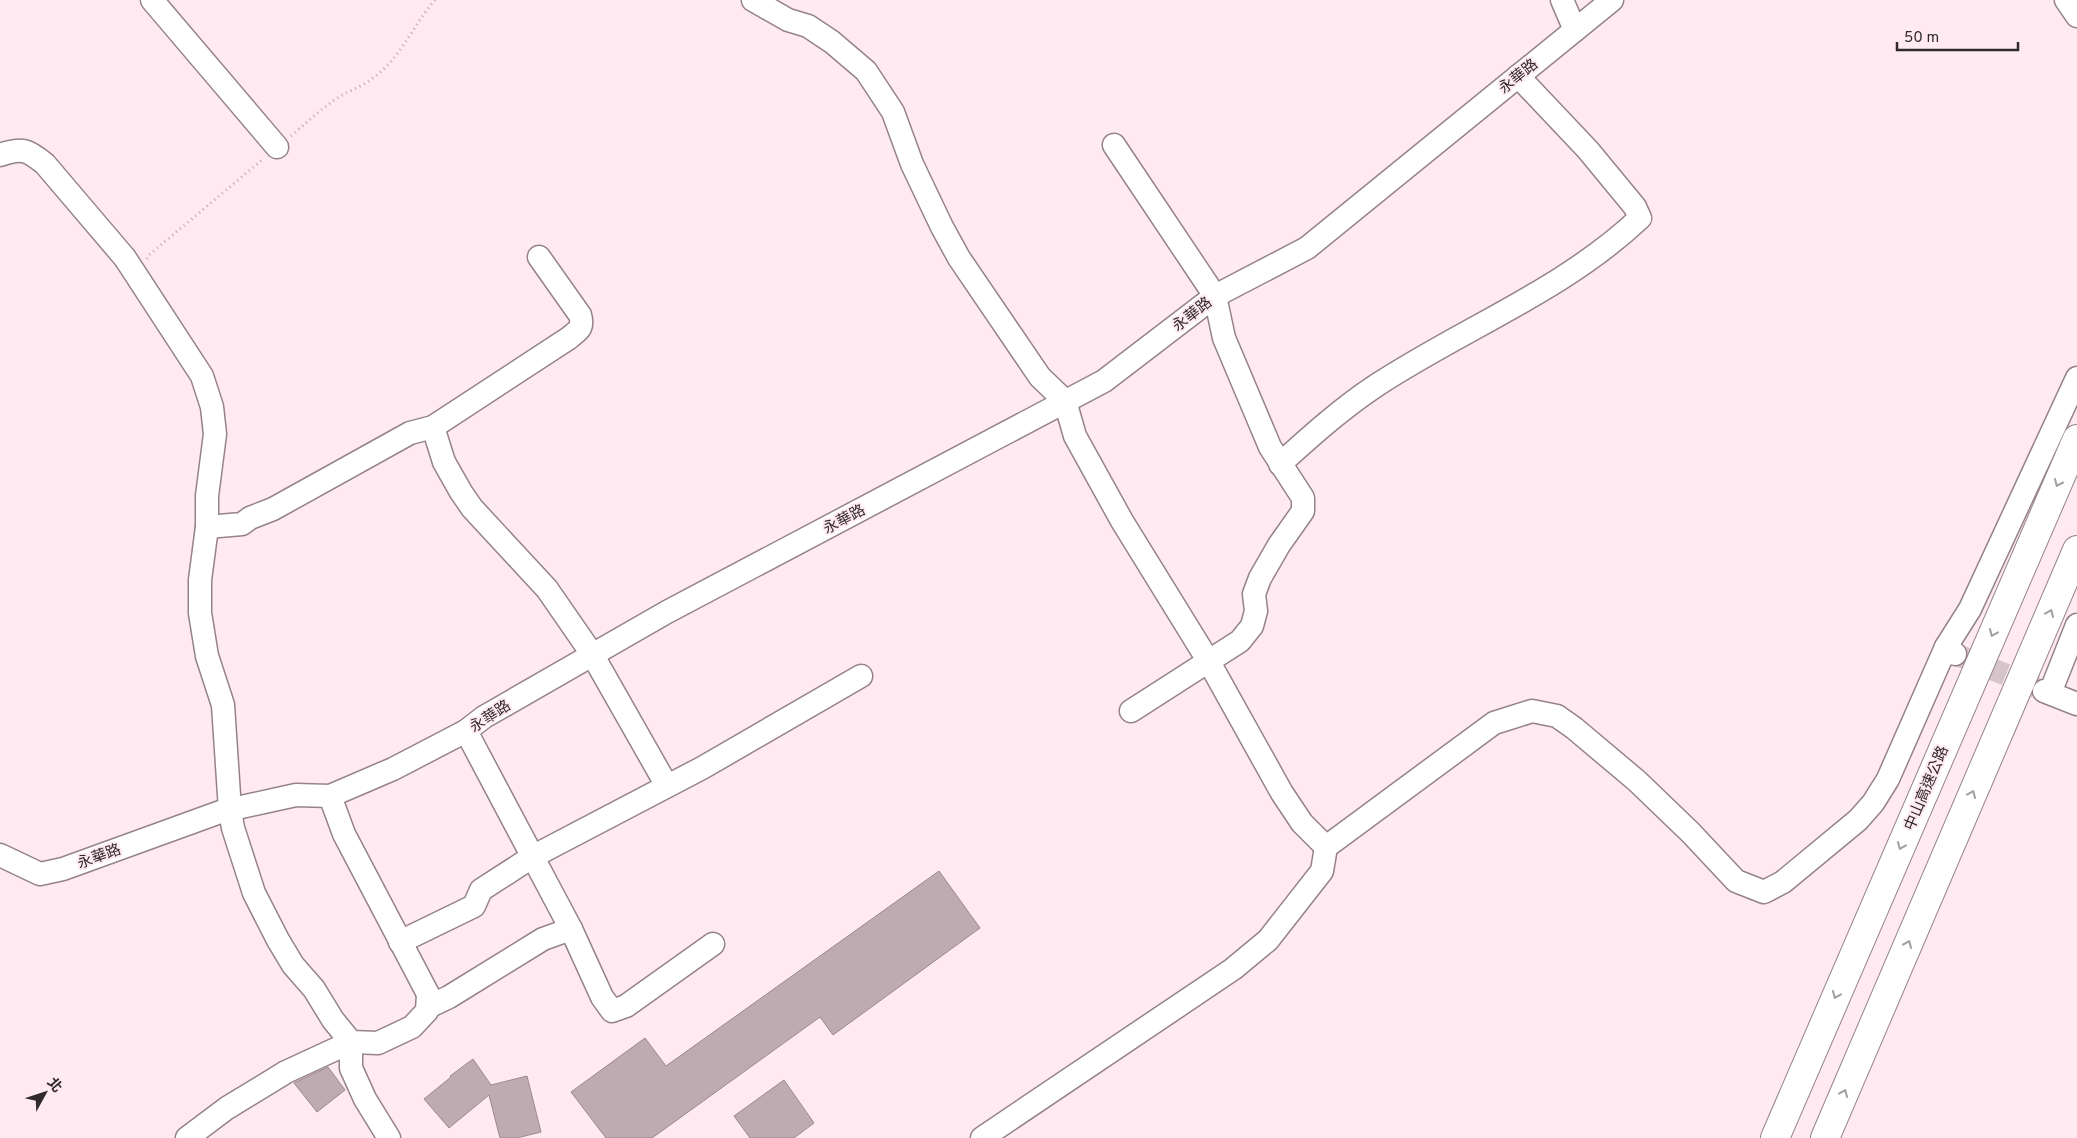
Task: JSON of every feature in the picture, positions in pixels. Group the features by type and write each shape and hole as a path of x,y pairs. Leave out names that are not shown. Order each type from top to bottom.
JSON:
{"highway":[{"name":"中山高速公路","path":"1774,1138 2077,439"},
{"path":"1825,1138 2077,550"}],"street":[{"path":"152,0 278,147"},
{"path":"753,0 788,20 808,26 832,42 866,71 893,112 912,164 959,258 1040,377 1065,401 1075,436 1122,520 1209,662 1282,793 1302,823 1326,846"},
{"path":"1562,0 1575,30"},
{"name":"永華路","path":"0,855 40,874 63,869 230,810 296,795 330,796 393,769 466,731 484,717 667,612 1104,381 1215,296 1307,248 1612,0"},
{"path":"2066,0 2077,16"},
{"path":"1280,464 1327,421 1377,385 1505,312 1584,263 1640,218 1635,207 1588,150 1518,76"},
{"path":"1114,145 1215,296 1224,338 1270,447 1304,498 1303,511 1279,545 1260,578 1254,594 1256,611 1252,626 1240,641 1131,711"},
{"path":"0,155 15,149 30,152 45,164 125,258 202,376 212,406 215,434 207,496 207,527 200,580 200,613 207,656 223,705 230,810 240,853 254,893 278,940 293,965 314,989 333,1020 351,1042 351,1068 365,1099 389,1138"},
{"path":"207,527 242,524 250,518 273,509 410,433 433,427 569,338 582,324 580,315 539,257"},
{"path":"982,1138 1233,968 1268,940 1322,871 1326,846 1494,723 1532,711 1556,716 1574,728 1637,781 1691,833 1736,881 1764,892 1783,882 1858,820 1874,803 1888,779 1970,609 2077,378"},
{"path":"433,427 444,462 472,508 547,589 592,654 667,786"},
{"path":"2077,625 2047,692 2077,704"},
{"path":"400,942 474,906 481,890 532,857 702,768 861,676"},
{"path":"466,731 571,929 602,997 612,1011 626,1006 712,944"},
{"path":"187,1138 227,1108 286,1072 351,1042 378,1043 412,1027 427,1011 428,994 344,834 330,796"},
{"path":"428,1007 449,997 542,938 571,929"}],"building":[{"path":"939,871 980,928 833,1035 820,1017 652,1138 606,1138 571,1092 645,1038 666,1066"},
{"path":"473,1059 491,1085 527,1076 541,1132 517,1138 500,1138 489,1095 449,1128 424,1099"},
{"path":"328,1067 345,1090 317,1112 294,1083"},
{"path":"784,1080 814,1123 794,1138 750,1138 734,1116"}],"tunnel":[{"path":"1955,654 2036,687"}]}
